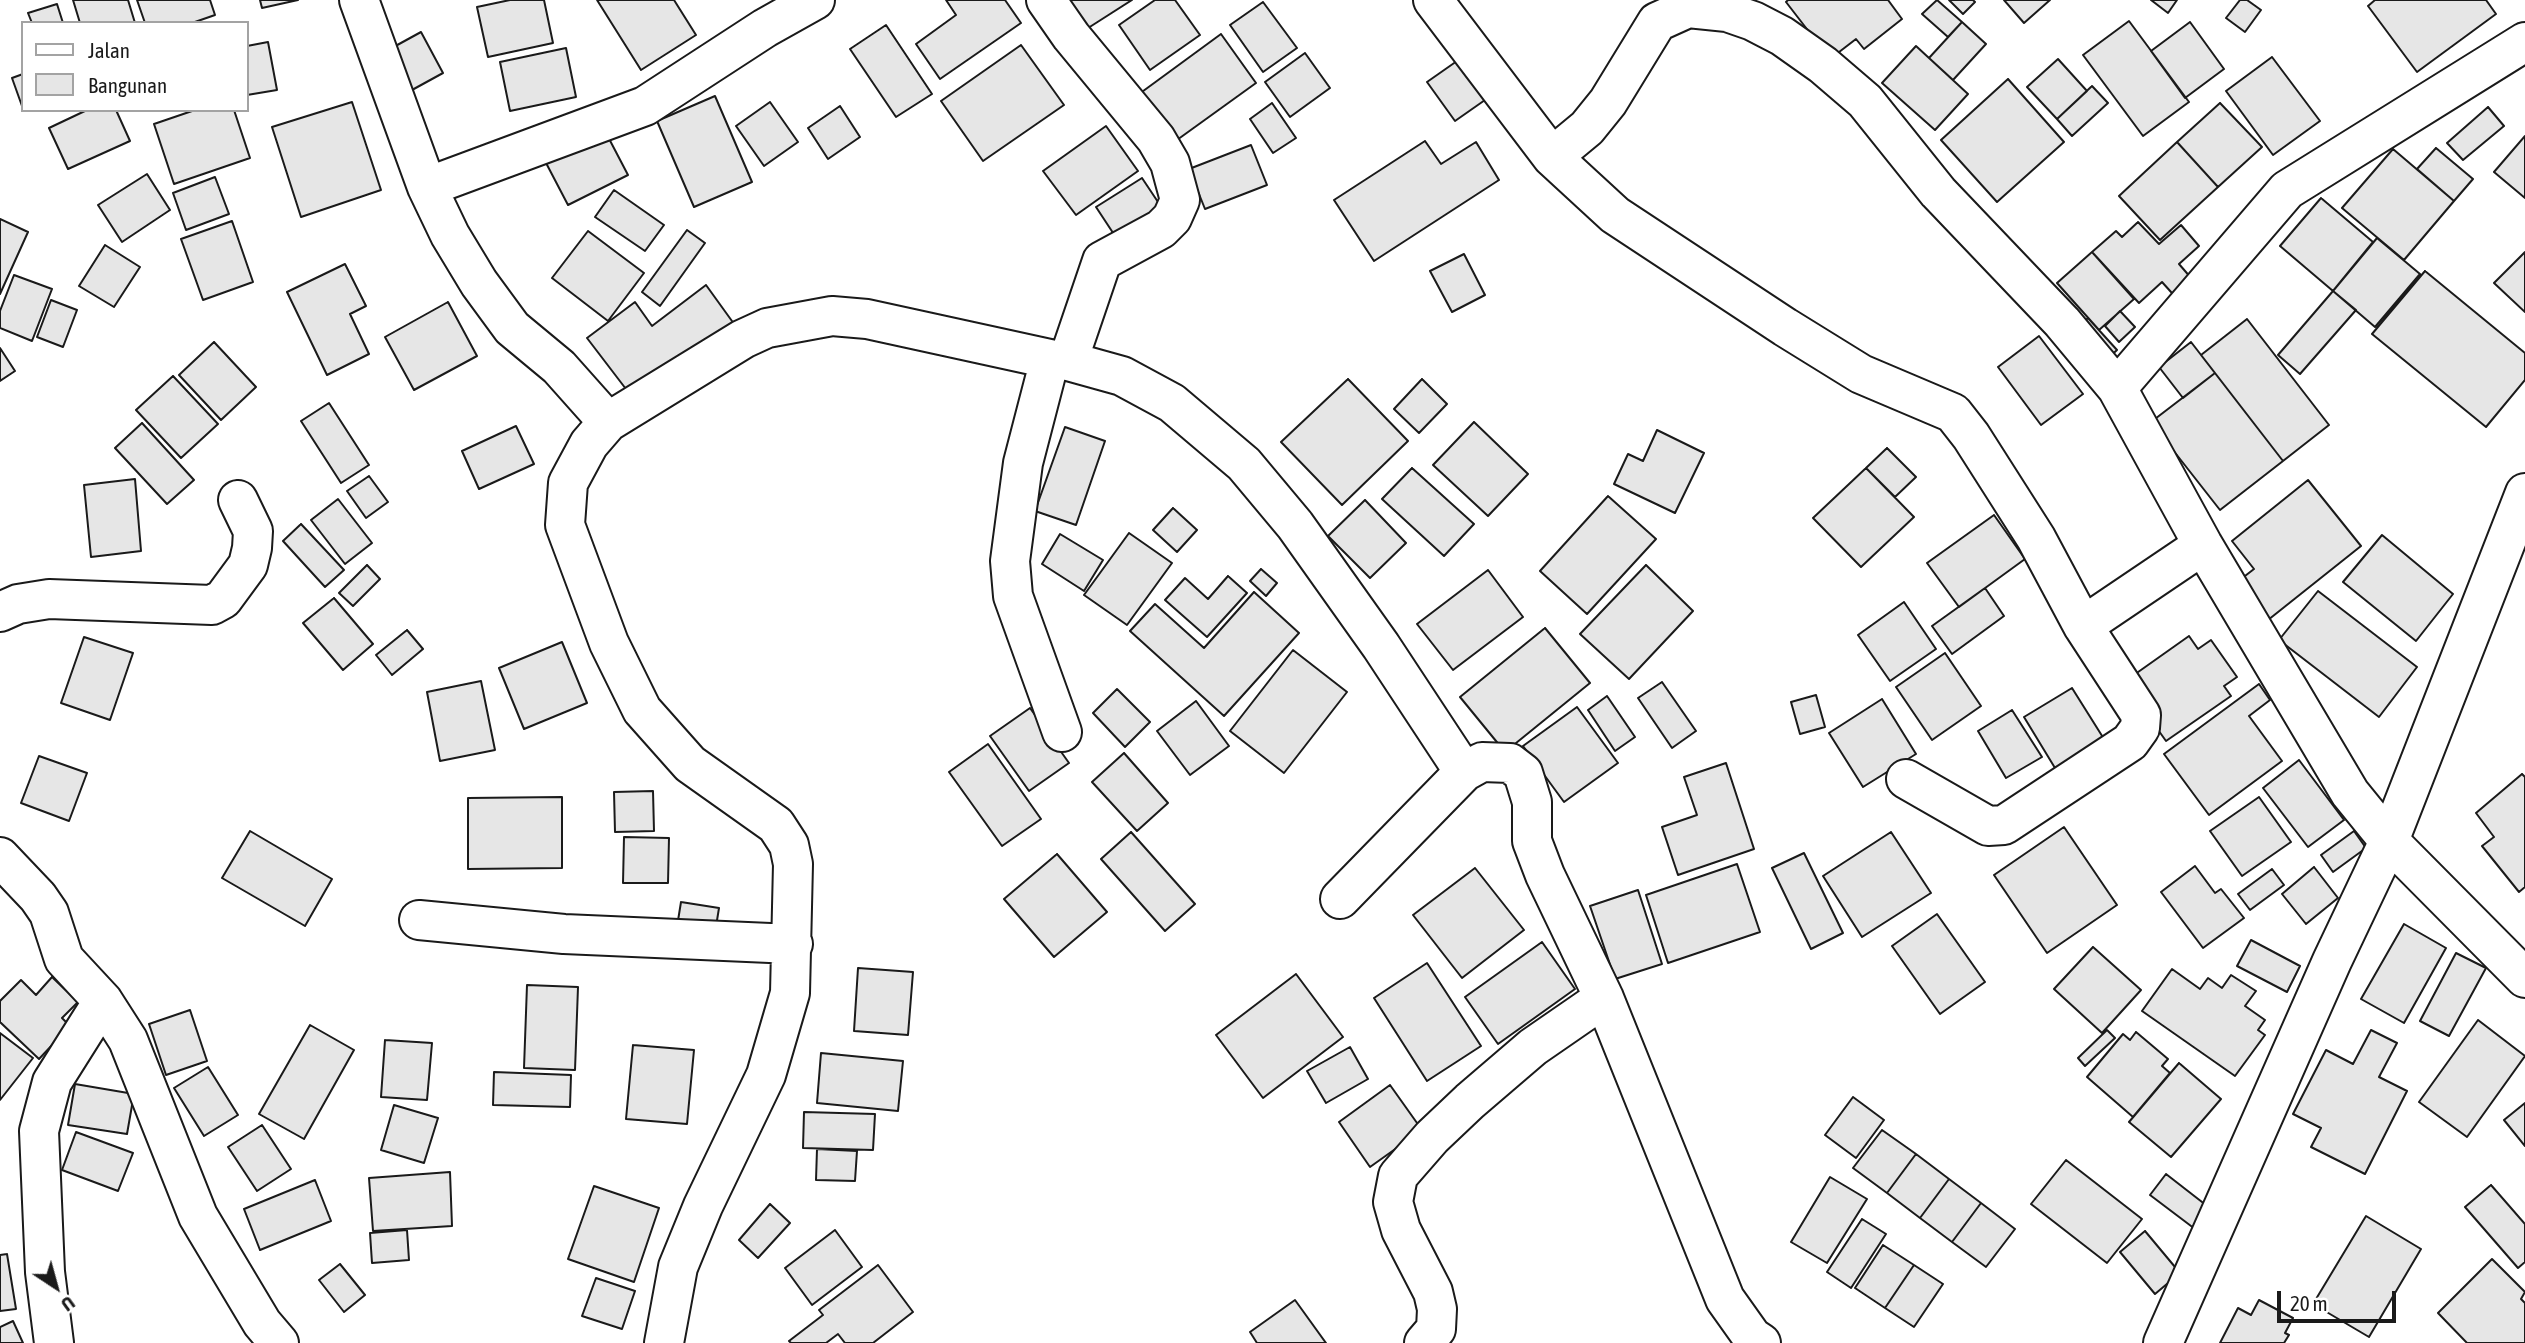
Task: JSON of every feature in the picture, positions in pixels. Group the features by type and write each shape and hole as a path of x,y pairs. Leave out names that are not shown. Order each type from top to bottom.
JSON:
{"street":[{"path":"359,0 427,187 467,264 512,328 559,367 608,422"},
{"path":"427,187 645,106 765,28 814,0"},
{"path":"1046,0 1071,36 1156,139 1170,163 1180,200 1172,218 1161,229 1102,261 1059,360 1023,463 1010,561 1013,596 1062,732"},
{"path":"1433,0 1552,157 1615,215 1784,327 1861,374 1953,413 1971,436 2036,538 2083,625 2141,715 2140,728 2130,742 2004,825 1988,826 1906,779"},
{"path":"1552,157 1587,128 1657,22 1688,8 1727,12 1753,20 1824,65 1865,102 1938,192 2062,322 2117,388 2203,545 2350,793 2389,841 2525,978"},
{"path":"2117,388 2287,190 2525,42"},
{"path":"664,1343 678,1267 703,1206 766,1075 790,993 793,864 789,845 776,825 690,764 642,710 609,643 565,525 568,483 589,444 608,422 743,339 767,328 832,316 867,319 1122,376 1172,404 1244,464 1294,525 1381,646 1464,772"},
{"path":"2163,1343 2332,961 2389,841 2525,493"},
{"path":"0,612 19,604 49,599 212,605 223,599 242,573 252,548 253,531 238,500"},
{"path":"2083,625 2203,545"},
{"path":"1340,899 1464,772 1482,762 1510,763 1523,773 1532,802 1532,841 1574,940 1604,998 1725,1299 1754,1341"},
{"path":"0,857 49,913 64,959 103,1000 128,1040 198,1216 262,1323 279,1343"},
{"path":"419,920 564,934 793,944"},
{"path":"1424,1343 1436,1329 1437,1309 1433,1292 1401,1230 1393,1202 1398,1176 1432,1137 1532,1047 1604,998"},
{"path":"54,1343 45,1272 39,1131 52,1082 103,1000"}],"building":[{"path":"73,0 128,0 134,21 79,21"},
{"path":"137,0 210,0 215,15 198,21 144,21"},
{"path":"260,0 298,0 262,8"},
{"path":"510,0 544,0 553,43 488,57 477,7"},
{"path":"597,0 674,0 696,35 641,70"},
{"path":"946,0 1005,0 1021,23 940,79 916,44 956,15"},
{"path":"1066,0 1132,0 1085,30"},
{"path":"1155,0 1175,0 1200,35 1150,70 1119,25"},
{"path":"1888,0 1902,19 1864,49 1856,39 1830,59 1786,2"},
{"path":"1937,0 1962,22 1948,37 1922,14"},
{"path":"1949,0 1973,0 1975,2 1963,14"},
{"path":"2004,0 2050,0 2024,23"},
{"path":"2151,0 2177,0 2168,13"},
{"path":"2240,0 2247,0 2261,10 2245,32 2226,18"},
{"path":"2375,0 2486,0 2496,14 2417,72 2368,6"},
{"path":"1263,2 1297,48 1263,72 1230,25"},
{"path":"57,4 62,21 31,21 28,13"},
{"path":"2129,21 2189,102 2143,136 2083,55"},
{"path":"1962,22 1986,44 1953,80 1929,58"},
{"path":"2190,22 2224,69 2185,98 2151,51"},
{"path":"886,25 932,94 896,117 850,49"},
{"path":"421,32 443,73 412,90 390,49"},
{"path":"1221,34 1256,83 1170,145 1135,97"},
{"path":"268,42 277,90 248,95 248,46"},
{"path":"1021,45 1064,105 983,161 941,101"},
{"path":"1916,46 1968,94 1935,130 1882,83"},
{"path":"566,48 576,97 510,111 500,62"},
{"path":"1305,53 1330,88 1290,117 1265,82"},
{"path":"2272,57 2320,121 2273,155 2226,91"},
{"path":"2058,59 2087,91 2057,119 2027,87"},
{"path":"1457,61 1485,100 1455,121 1427,82"},
{"path":"21,75 21,103 12,78"},
{"path":"2008,79 2064,142 1997,202 1941,140"},
{"path":"2092,86 2108,103 2072,136 2057,119"},
{"path":"715,96 752,182 694,207 657,121"},
{"path":"352,102 381,190 301,217 272,127"},
{"path":"770,102 798,142 764,166 736,126"},
{"path":"1272,103 1296,138 1273,153 1250,119"},
{"path":"2220,103 2262,147 2218,187 2177,142"},
{"path":"840,106 860,137 828,159 808,128"},
{"path":"2488,107 2504,126 2463,160 2447,143"},
{"path":"83,112 117,112 130,141 68,169 49,128"},
{"path":"189,112 235,112 250,158 174,184 154,124"},
{"path":"1106,126 1138,171 1076,215 1043,171"},
{"path":"605,131 628,175 568,205 545,161"},
{"path":"2525,136 2525,198 2494,172"},
{"path":"1425,141 1441,164 1476,142 1499,180 1374,261 1334,200"},
{"path":"2177,142 2218,187 2160,240 2119,196"},
{"path":"1251,145 1267,185 1205,209 1189,169"},
{"path":"2436,148 2473,179 2454,201 2417,169"},
{"path":"2393,149 2454,201 2404,260 2342,208"},
{"path":"147,174 170,210 122,242 98,205"},
{"path":"215,177 229,214 186,230 173,193"},
{"path":"1142,178 1166,214 1121,245 1096,207"},
{"path":"614,190 664,225 645,251 595,217"},
{"path":"2321,198 2373,242 2333,291 2280,246"},
{"path":"0,219 28,232 0,294"},
{"path":"232,221 253,282 203,300 181,239"},
{"path":"2138,222 2159,244 2181,225 2199,246 2179,264 2198,286 2180,302 2162,282 2139,303 2092,252 2116,231 2122,237"},
{"path":"687,230 705,243 660,306 642,292"},
{"path":"588,231 644,273 608,321 552,278"},
{"path":"2377,238 2420,274 2375,327 2333,291"},
{"path":"105,245 140,267 114,307 79,286"},
{"path":"2092,252 2134,299 2099,330 2057,283"},
{"path":"2525,252 2525,312 2494,283"},
{"path":"1464,254 1485,295 1452,312 1430,271"},
{"path":"345,264 366,306 350,314 369,354 327,375 287,292"},
{"path":"2425,271 2525,353 2525,380 2486,427 2372,334"},
{"path":"14,275 52,289 32,341 0,328 0,311"},
{"path":"706,285 737,328 629,393 587,338 635,302 652,326"},
{"path":"2333,291 2356,310 2300,374 2278,355"},
{"path":"51,300 77,310 63,347 37,337"},
{"path":"448,302 477,356 414,390 385,337"},
{"path":"2120,311 2135,327 2119,342 2105,326"},
{"path":"2088,318 2117,350 2104,362 2075,330"},
{"path":"2247,319 2329,425 2283,461 2201,355"},
{"path":"2039,336 2083,394 2041,425 1998,367"},
{"path":"214,342 256,387 221,420 179,375"},
{"path":"2191,342 2215,373 2183,398 2159,367"},
{"path":"0,348 15,371 0,381"},
{"path":"2215,373 2283,461 2220,510 2151,422"},
{"path":"173,376 218,424 181,458 136,410"},
{"path":"1348,379 1408,441 1342,505 1281,442"},
{"path":"1422,379 1447,404 1419,433 1394,409"},
{"path":"329,403 369,465 341,483 301,421"},
{"path":"1474,422 1528,474 1488,516 1433,465"},
{"path":"142,423 194,480 167,504 115,448"},
{"path":"516,426 534,464 479,489 462,451"},
{"path":"1065,427 1105,441 1076,525 1035,511"},
{"path":"1657,430 1704,453 1675,513 1614,484 1628,454 1643,461"},
{"path":"1887,448 1916,477 1895,497 1866,468"},
{"path":"1412,468 1474,524 1444,556 1382,499"},
{"path":"1866,468 1914,517 1861,567 1813,518"},
{"path":"369,476 388,502 366,518 347,491"},
{"path":"135,479 141,551 91,557 84,485"},
{"path":"2308,480 2361,546 2263,624 2232,586 2254,569 2232,541"},
{"path":"1608,496 1656,539 1587,614 1540,571"},
{"path":"338,499 372,543 345,564 311,520"},
{"path":"1365,500 1406,543 1370,578 1328,536"},
{"path":"1173,508 1197,530 1177,552 1153,530"},
{"path":"1994,515 2025,559 1959,607 1927,563"},
{"path":"301,524 344,570 325,587 283,541"},
{"path":"1129,533 1172,563 1127,625 1084,595"},
{"path":"1060,534 1103,560 1084,591 1042,564"},
{"path":"2382,535 2453,594 2416,641 2343,582"},
{"path":"367,565 380,579 353,606 339,593"},
{"path":"1646,565 1693,611 1629,679 1580,634"},
{"path":"1261,569 1277,583 1266,596 1250,581"},
{"path":"1488,570 1523,617 1453,670 1417,624"},
{"path":"1228,576 1247,593 1207,637 1165,600 1185,578 1208,599"},
{"path":"1985,588 2004,616 1952,654 1932,626"},
{"path":"2318,591 2417,667 2379,717 2279,640"},
{"path":"1254,592 1299,633 1224,716 1130,631 1155,604 1204,648"},
{"path":"334,598 373,644 343,670 303,623"},
{"path":"1904,602 1936,649 1890,681 1858,635"},
{"path":"1545,628 1590,683 1505,752 1460,697"},
{"path":"407,630 423,649 392,675 376,655"},
{"path":"2189,636 2198,649 2211,640 2237,677 2224,686 2231,696 2166,741 2124,682"},
{"path":"84,637 133,653 110,720 61,703"},
{"path":"562,642 587,703 524,729 499,668"},
{"path":"1293,650 1347,692 1284,773 1230,731"},
{"path":"1945,653 1981,706 1932,740 1896,687"},
{"path":"481,681 495,750 440,761 427,692"},
{"path":"1662,682 1696,731 1672,748 1638,698"},
{"path":"2259,684 2270,700 2249,716 2282,761 2209,815 2164,754"},
{"path":"2072,688 2104,739 2055,768 2024,717"},
{"path":"1117,689 1150,722 1125,747 1093,713"},
{"path":"1816,695 1825,727 1800,734 1791,702"},
{"path":"1607,696 1635,737 1615,751 1588,710"},
{"path":"1882,699 1916,754 1863,787 1829,733"},
{"path":"1196,701 1229,746 1190,775 1157,731"},
{"path":"1577,707 1618,763 1564,802 1523,746"},
{"path":"1030,708 1069,763 1029,791 990,736"},
{"path":"2012,710 2042,757 2006,778 1978,731"},
{"path":"988,744 1041,819 1002,846 949,772"},
{"path":"1124,753 1168,803 1137,831 1092,782"},
{"path":"39,756 87,773 69,821 21,803"},
{"path":"2299,760 2344,820 2308,847 2263,788"},
{"path":"1726,763 1754,849 1678,875 1662,827 1697,815 1684,777"},
{"path":"2522,774 2525,777 2525,887 2519,892 2482,846 2494,837 2476,813"},
{"path":"653,791 654,831 615,832 614,792"},
{"path":"562,797 562,868 468,869 468,798"},
{"path":"2259,797 2291,842 2242,876 2210,831"},
{"path":"2064,827 2117,905 2047,953 1994,875"},
{"path":"250,831 332,879 305,926 222,878"},
{"path":"2354,831 2366,848 2333,872 2321,855"},
{"path":"1131,832 1195,904 1165,931 1101,859"},
{"path":"1891,832 1931,893 1862,937 1823,876"},
{"path":"624,837 669,838 668,883 623,883"},
{"path":"1804,853 1843,933 1811,949 1772,868"},
{"path":"1057,854 1107,912 1054,957 1004,899"},
{"path":"1737,864 1760,932 1668,963 1646,895"},
{"path":"2195,866 2215,893 2221,889 2244,918 2203,948 2161,892"},
{"path":"2314,867 2338,898 2306,924 2282,894"},
{"path":"1475,868 1524,930 1462,978 1413,915"},
{"path":"2272,869 2284,885 2250,910 2238,894"},
{"path":"1638,890 1662,964 1615,979 1590,906"},
{"path":"681,902 719,908 714,939 676,933"},
{"path":"1937,914 1985,982 1940,1014 1892,946"},
{"path":"2404,924 2446,948 2404,1023 2361,999"},
{"path":"2251,940 2300,966 2287,992 2237,966"},
{"path":"1542,942 1575,989 1498,1044 1465,997"},
{"path":"2093,947 2141,990 2102,1033 2054,989"},
{"path":"2456,953 2486,968 2449,1036 2420,1021"},
{"path":"1427,963 1481,1046 1427,1081 1374,998"},
{"path":"858,968 913,972 908,1035 854,1031"},
{"path":"2172,969 2200,989 2208,978 2222,988 2231,975 2256,991 2245,1006 2265,1020 2258,1030 2265,1035 2235,1076 2142,1011"},
{"path":"1296,974 1343,1037 1263,1098 1216,1035"},
{"path":"52,977 78,1002 62,1018 70,1026 39,1059 0,1022 0,1001 21,980 36,995"},
{"path":"527,985 578,987 575,1070 524,1068"},
{"path":"190,1010 207,1061 166,1075 149,1024"},
{"path":"2478,1020 2525,1056 2467,1137 2419,1102"},
{"path":"310,1025 354,1050 304,1139 259,1114"},
{"path":"2107,1030 2115,1038 2085,1066 2078,1058"},
{"path":"2371,1030 2397,1043 2379,1077 2407,1091 2365,1174 2311,1147 2321,1128 2293,1114 2326,1050 2353,1064"},
{"path":"2136,1032 2168,1059 2162,1066 2170,1073 2133,1117 2087,1077 2123,1034 2130,1040"},
{"path":"0,1033 33,1058 0,1100"},
{"path":"385,1040 432,1043 427,1100 381,1097"},
{"path":"633,1045 694,1050 687,1124 626,1119"},
{"path":"1350,1047 1368,1079 1326,1103 1307,1071"},
{"path":"821,1053 903,1061 898,1111 817,1103"},
{"path":"2179,1063 2221,1099 2171,1157 2129,1122"},
{"path":"208,1067 238,1115 204,1136 174,1088"},
{"path":"494,1072 571,1075 570,1107 493,1105"},
{"path":"75,1084 134,1094 127,1134 68,1125"},
{"path":"1390,1085 1422,1130 1370,1167 1339,1122"},
{"path":"1853,1097 1884,1120 1856,1158 1825,1135"},
{"path":"2525,1103 2525,1146 2504,1120"},
{"path":"394,1105 438,1118 424,1163 381,1150"},
{"path":"804,1112 875,1114 873,1150 803,1148"},
{"path":"262,1125 291,1169 257,1191 228,1147"},
{"path":"1882,1130 1916,1154 1887,1193 1853,1168"},
{"path":"76,1132 133,1153 118,1191 62,1170"},
{"path":"817,1149 857,1151 855,1181 816,1180"},
{"path":"1916,1154 1949,1179 1920,1218 1887,1193"},
{"path":"2066,1160 2142,1219 2107,1263 2031,1204"},
{"path":"450,1172 452,1226 373,1231 369,1178"},
{"path":"2166,1174 2211,1209 2195,1229 2150,1195"},
{"path":"1830,1177 1867,1199 1827,1263 1791,1242"},
{"path":"1949,1179 1981,1203 1952,1242 1920,1218"},
{"path":"315,1180 331,1221 260,1250 244,1209"},
{"path":"2491,1185 2525,1224 2525,1262 2518,1268 2465,1207"},
{"path":"594,1186 659,1208 634,1282 568,1259"},
{"path":"1981,1203 2015,1229 1986,1267 1952,1242"},
{"path":"770,1204 790,1223 758,1258 739,1240"},
{"path":"2366,1216 2421,1249 2369,1337 2313,1304"},
{"path":"1862,1219 1886,1234 1851,1288 1827,1272"},
{"path":"407,1230 409,1260 372,1263 370,1233"},
{"path":"835,1230 862,1267 812,1305 785,1268"},
{"path":"2145,1231 2180,1273 2155,1294 2120,1252"},
{"path":"1883,1245 1914,1265 1885,1308 1855,1288"},
{"path":"7,1254 16,1309 0,1311 0,1255"},
{"path":"2492,1259 2525,1292 2521,1299 2525,1303 2525,1343 2467,1343 2438,1313"},
{"path":"340,1264 365,1295 344,1312 319,1280"},
{"path":"878,1265 913,1312 873,1343 845,1343 838,1334 826,1343 789,1341 823,1315 819,1310"},
{"path":"1914,1265 1943,1284 1914,1327 1885,1308"},
{"path":"596,1278 635,1291 622,1329 582,1316"},
{"path":"1295,1300 1326,1343 1257,1343 1250,1332"},
{"path":"2259,1300 2293,1318 2285,1333 2289,1335 2284,1343 2220,1343 2238,1308 2251,1315"},
{"path":"13,1321 23,1343 0,1343 0,1327"}]}
